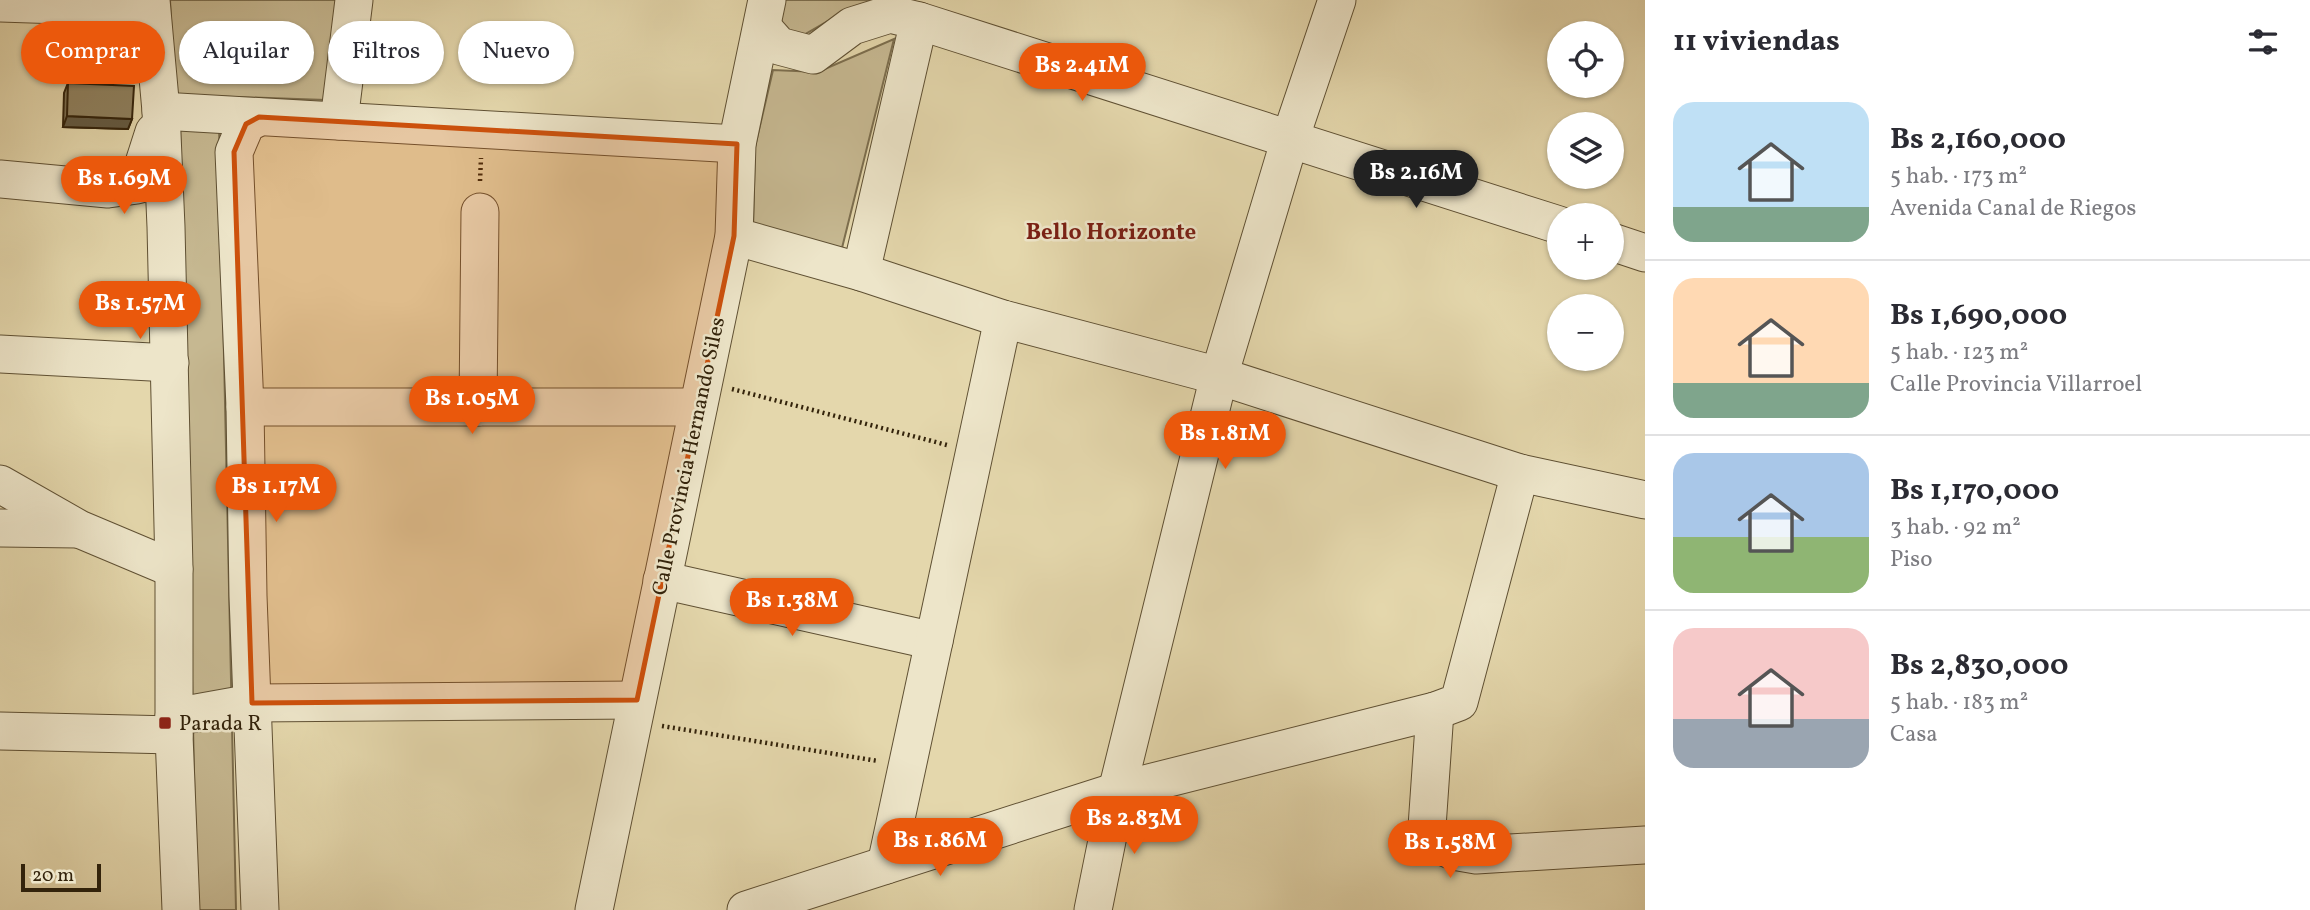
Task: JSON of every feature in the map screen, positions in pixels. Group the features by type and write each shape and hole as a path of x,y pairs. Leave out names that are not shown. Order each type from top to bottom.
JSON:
{"street":[{"path":"340,121 354,0"},
{"path":"1093,910 1117,791 1219,376 1290,139 1337,0"},
{"path":"0,4 151,4 161,111 170,363 174,726 181,910"},
{"path":"861,272 901,12"},
{"path":"765,14 779,46 813,55 852,26 901,12 1547,221"},
{"name":"Calle Provincia Hernando Siles","path":"594,910 734,236 737,144 765,14"},
{"path":"161,111 737,144"},
{"path":"0,179 108,189 136,185 161,111"},
{"path":"259,117 246,124 234,152 245,407 248,596 260,910"},
{"path":"478,407 480,212"},
{"path":"734,236 861,272 1003,319 1219,376 1520,473 1645,500"},
{"path":"1624,246 1645,253"},
{"path":"886,865 1003,319"},
{"path":"0,354 170,363"},
{"path":"245,407 478,407 701,394"},
{"path":"749,910 1117,791 1435,711 1459,702 1520,473"},
{"path":"0,484 79,529 174,569"},
{"path":"0,528 79,529"},
{"path":"663,580 934,640"},
{"path":"0,731 174,726 252,703 635,711"},
{"path":"1435,711 1427,827 1437,844 1453,851 1476,855 1645,845"}],"path":[{"path":"480,212 481,130"},
{"path":"701,394 974,452"},
{"path":"635,711 907,766"}],"highlighted area":[{"path":"259,117 737,144 734,236 637,700 252,703 234,152 246,124"}],"shaded area":[{"path":"170,0 338,0 335,21 328,21 326,100 175,95"},
{"path":"782,0 877,0 849,9 800,37 777,24"},
{"path":"894,39 841,252 753,229 755,147 773,70 818,72"},
{"path":"180,125 219,125 236,910 197,910"}],"building":[{"path":"68,84 134,86 132,119 67,116"}],"place":[{"name":"Parada R","path":"165,723"}],"district":[{"name":"Bello Horizonte","path":"1111,231"}]}
